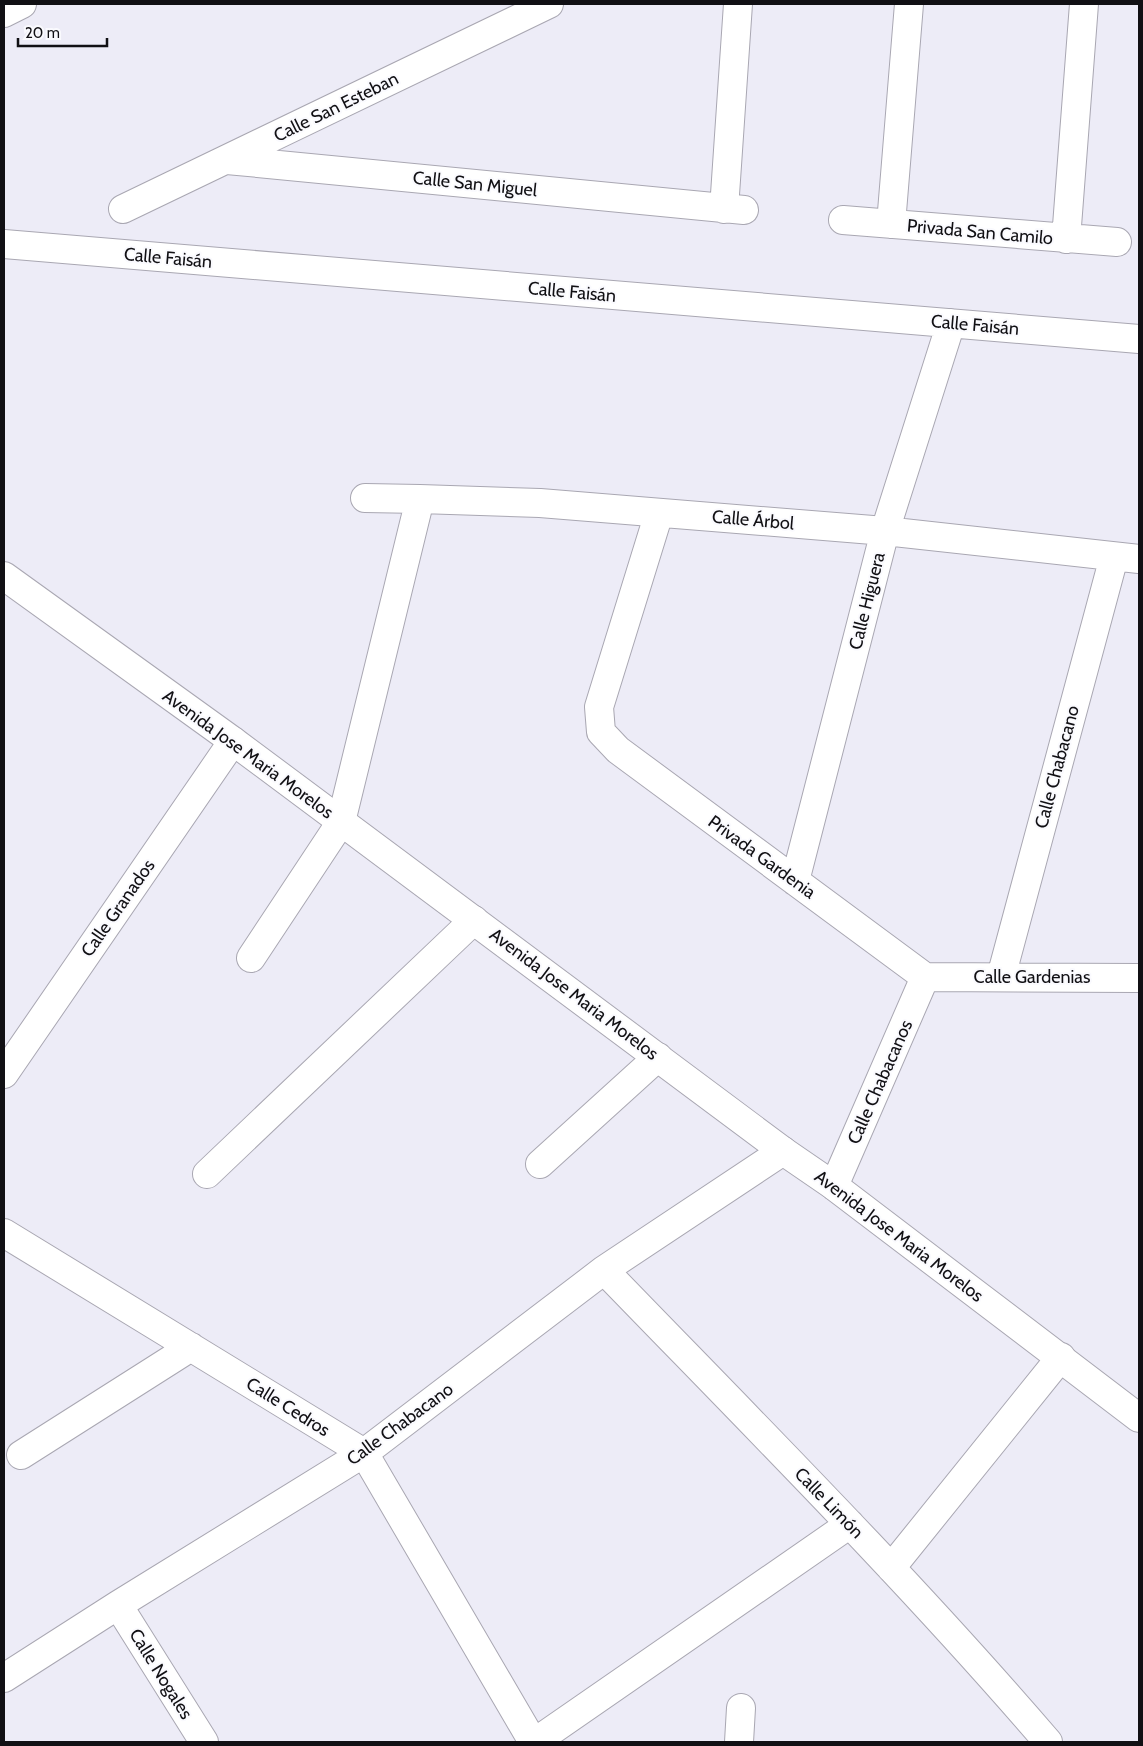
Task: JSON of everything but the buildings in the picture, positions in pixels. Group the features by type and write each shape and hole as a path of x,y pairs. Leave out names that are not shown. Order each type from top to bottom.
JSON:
{"street":[{"path":"4,13 22,4"},
{"name":"Calle San Esteban","path":"123,209 549,4"},
{"name":"Calle San Miguel","path":"227,160 734,209 738,4"},
{"path":"891,224 909,4"},
{"path":"1066,239 1084,4"},
{"name":"Privada San Camilo","path":"843,220 1117,242"},
{"name":"Calle Faisán","path":"4,244 1139,339"},
{"name":"Calle Higuera","path":"795,881 885,531 951,323"},
{"name":"Calle Árbol","path":"365,498 420,498 540,503 885,531 1127,558"},
{"path":"251,958 341,822 420,498"},
{"name":"Privada Gardenia","path":"659,513 599,707 601,732 618,750 926,977"},
{"name":"Calle Chabacano","path":"1000,977 1127,558"},
{"name":"Avenida Jose Maria Morelos","path":"4,577 233,742 783,1151 834,1186 1139,1418"},
{"name":"Calle Granados","path":"4,1074 233,742"},
{"path":"207,1174 474,920"},
{"name":"Calle Gardenias","path":"926,977 1139,978"},
{"name":"Calle Chabacanos","path":"834,1186 926,977"},
{"path":"540,1164 658,1057"},
{"name":"Calle Chabacano","path":"4,1678 364,1453 604,1270 783,1151"},
{"name":"Calle Cedros","path":"4,1233 364,1453 534,1742"},
{"name":"Calle Limón","path":"604,1270 850,1524 989,1674 1048,1742"},
{"path":"21,1455 191,1347"},
{"path":"891,1568 1060,1357"},
{"path":"534,1742 850,1524"},
{"name":"Calle Nogales","path":"118,1605 204,1742"},
{"path":"739,1742 742,1708"}]}
